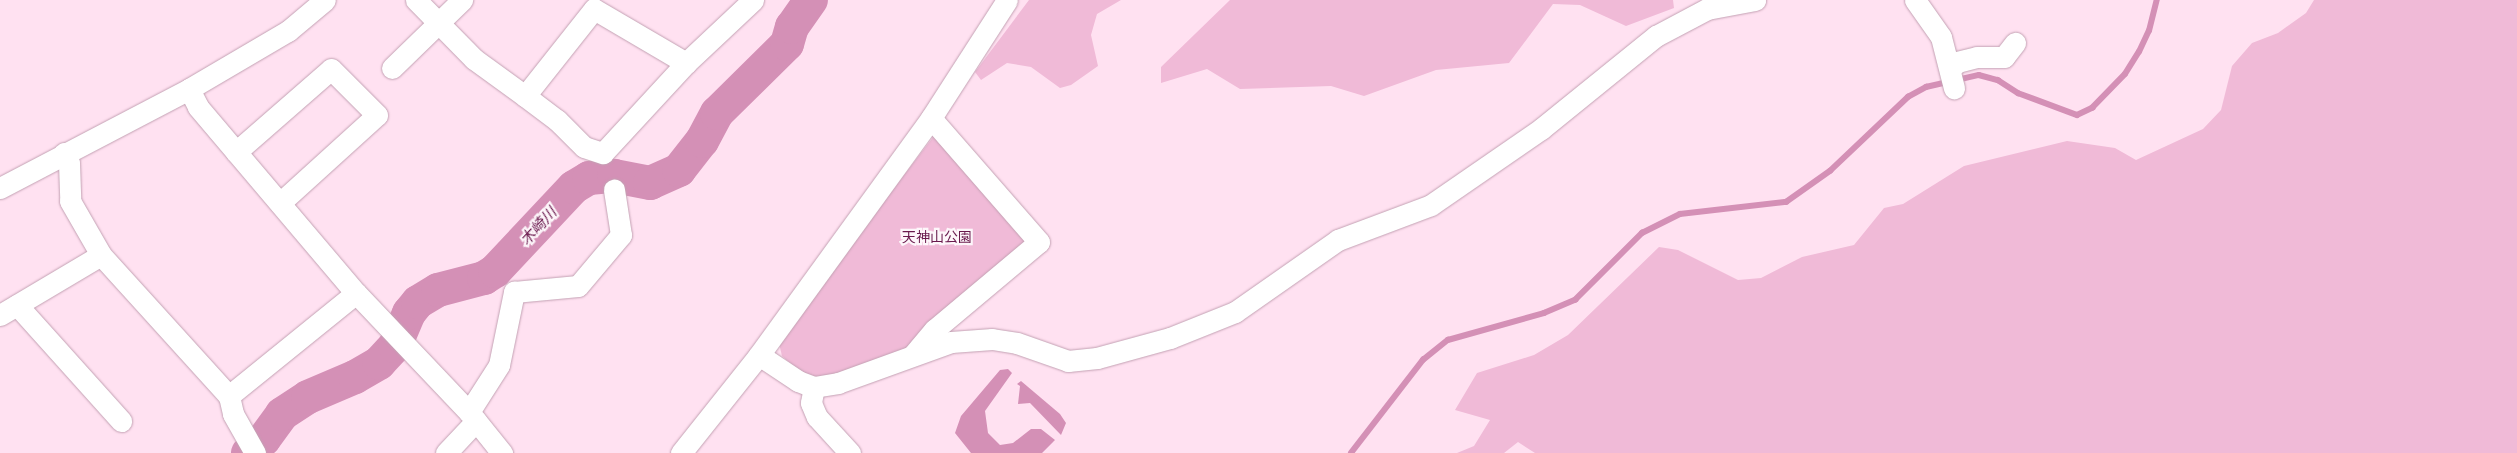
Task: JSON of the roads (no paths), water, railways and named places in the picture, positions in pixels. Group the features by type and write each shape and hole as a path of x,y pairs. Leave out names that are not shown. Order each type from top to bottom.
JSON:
{"street":[{"path":"0,188 189,89 288,31 324,0"},
{"path":"416,0 474,59 558,120 584,146 603,153 686,63 753,0"},
{"path":"392,68 462,0"},
{"path":"681,453 759,354 931,118 1007,0"},
{"path":"759,354 798,381 814,387 838,383 951,342 992,339 1017,343 1068,361 1097,358 1170,338 1235,312 1338,240 1401,219 1431,205 1542,129 1656,36 1707,9 1755,0"},
{"path":"1915,0 1941,37 1953,78 1957,62 1977,57 2004,57 2015,43"},
{"path":"525,96 594,9 686,63"},
{"path":"236,152 331,69 377,115 280,204"},
{"path":"189,89 198,107 356,293 472,416 502,453"},
{"path":"912,355 934,330 1038,242 931,118"},
{"path":"64,153 69,163 70,201 101,254 229,396 233,414 255,453"},
{"path":"446,453 472,416 499,365 514,292 578,286 621,235 614,190"},
{"path":"101,254 8,310 121,421"},
{"path":"229,396 356,293"},
{"path":"814,387 811,402 817,417 850,453"}],"waterway":[{"name":"木崎川","path":"248,453 264,439 282,414 308,397 355,377 379,363 395,346 409,313 418,302 438,290 484,278 495,271 574,187 589,178 614,176 650,183 679,170 702,141 717,113 787,44 792,27 811,0"},
{"path":"1351,453 1423,360 1448,340 1544,313 1575,300 1642,233 1680,214 1786,202 1830,171 1908,97 1926,87 1979,75 1998,80 2018,93 2077,115 2092,108 2125,74 2139,52 2149,31 2157,0"}],"park label":[{"name":"天神山公園","path":"937,237"}]}
